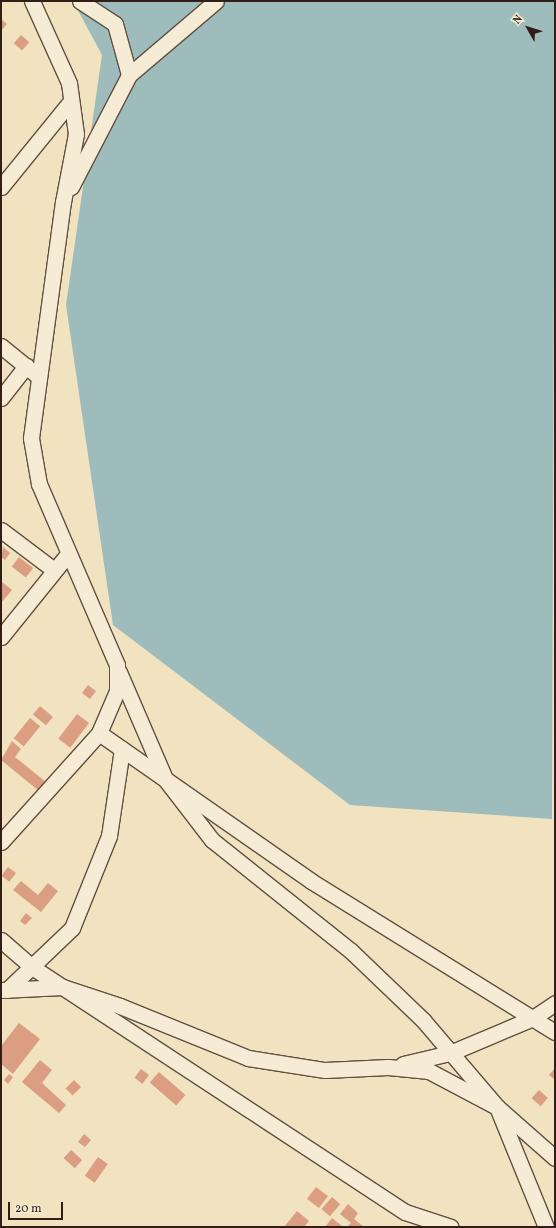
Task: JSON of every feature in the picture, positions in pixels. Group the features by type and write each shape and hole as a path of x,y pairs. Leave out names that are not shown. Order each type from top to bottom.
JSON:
{"street":[{"path":"32,1 69,83 76,134 63,202 31,438 39,484 165,778 212,840 351,951 450,1053 497,1107 555,1158"},
{"path":"80,1 115,24 129,75"},
{"path":"63,202 129,75 216,1"},
{"path":"1,187 71,101"},
{"path":"1,346 40,377"},
{"path":"1,398 26,366"},
{"path":"1,530 54,570"},
{"path":"1,636 68,554"},
{"path":"1,842 99,733 117,691 117,665"},
{"path":"99,733 311,881 555,1032"},
{"path":"4,991 32,967 72,928 109,836 122,749"},
{"path":"1,940 32,967 63,988 405,1212 451,1227"},
{"path":"4,991 63,988 120,1006 248,1058 325,1070 388,1067 429,1071 497,1107 546,1227"},
{"path":"388,1067 450,1053 533,1018 555,1003"}],"water":[{"path":"73,1 555,1 552,819 350,805 113,625 66,305 102,55"}],"building":[{"path":"1,19 7,24 1,31"},
{"path":"21,35 29,42 22,51 14,43"},
{"path":"3,547 10,553 5,560 1,557"},
{"path":"19,557 33,568 26,578 12,566"},
{"path":"1,581 12,590 1,603"},
{"path":"88,685 96,691 90,699 82,693"},
{"path":"40,706 53,717 46,725 33,714"},
{"path":"77,714 89,723 70,748 58,739"},
{"path":"30,718 40,726 24,746 14,738"},
{"path":"12,741 21,749 15,757 46,782 39,791 1,760"},
{"path":"8,867 16,873 9,882 1,876"},
{"path":"21,881 38,895 48,883 58,891 41,912 13,890"},
{"path":"26,913 32,918 25,925 20,921"},
{"path":"19,1023 40,1039 13,1074 1,1064 1,1046"},
{"path":"40,1060 52,1070 42,1083 66,1105 59,1113 22,1082"},
{"path":"555,1068 555,1080 549,1075"},
{"path":"141,1069 149,1075 142,1084 134,1078"},
{"path":"159,1072 185,1095 176,1106 150,1083"},
{"path":"9,1074 13,1077 8,1084 4,1080"},
{"path":"74,1080 81,1087 73,1096 66,1088"},
{"path":"539,1090 548,1098 541,1106 532,1098"},
{"path":"84,1134 91,1140 85,1147 78,1142"},
{"path":"71,1150 82,1160 75,1168 64,1158"},
{"path":"98,1157 108,1164 95,1183 85,1176"},
{"path":"316,1187 328,1196 319,1208 307,1199"},
{"path":"332,1197 340,1204 330,1216 322,1209"},
{"path":"348,1204 358,1213 354,1219 364,1227 347,1227 351,1223 340,1214"},
{"path":"297,1211 309,1221 304,1227 284,1227"},
{"path":"332,1218 342,1226 325,1227"}]}
